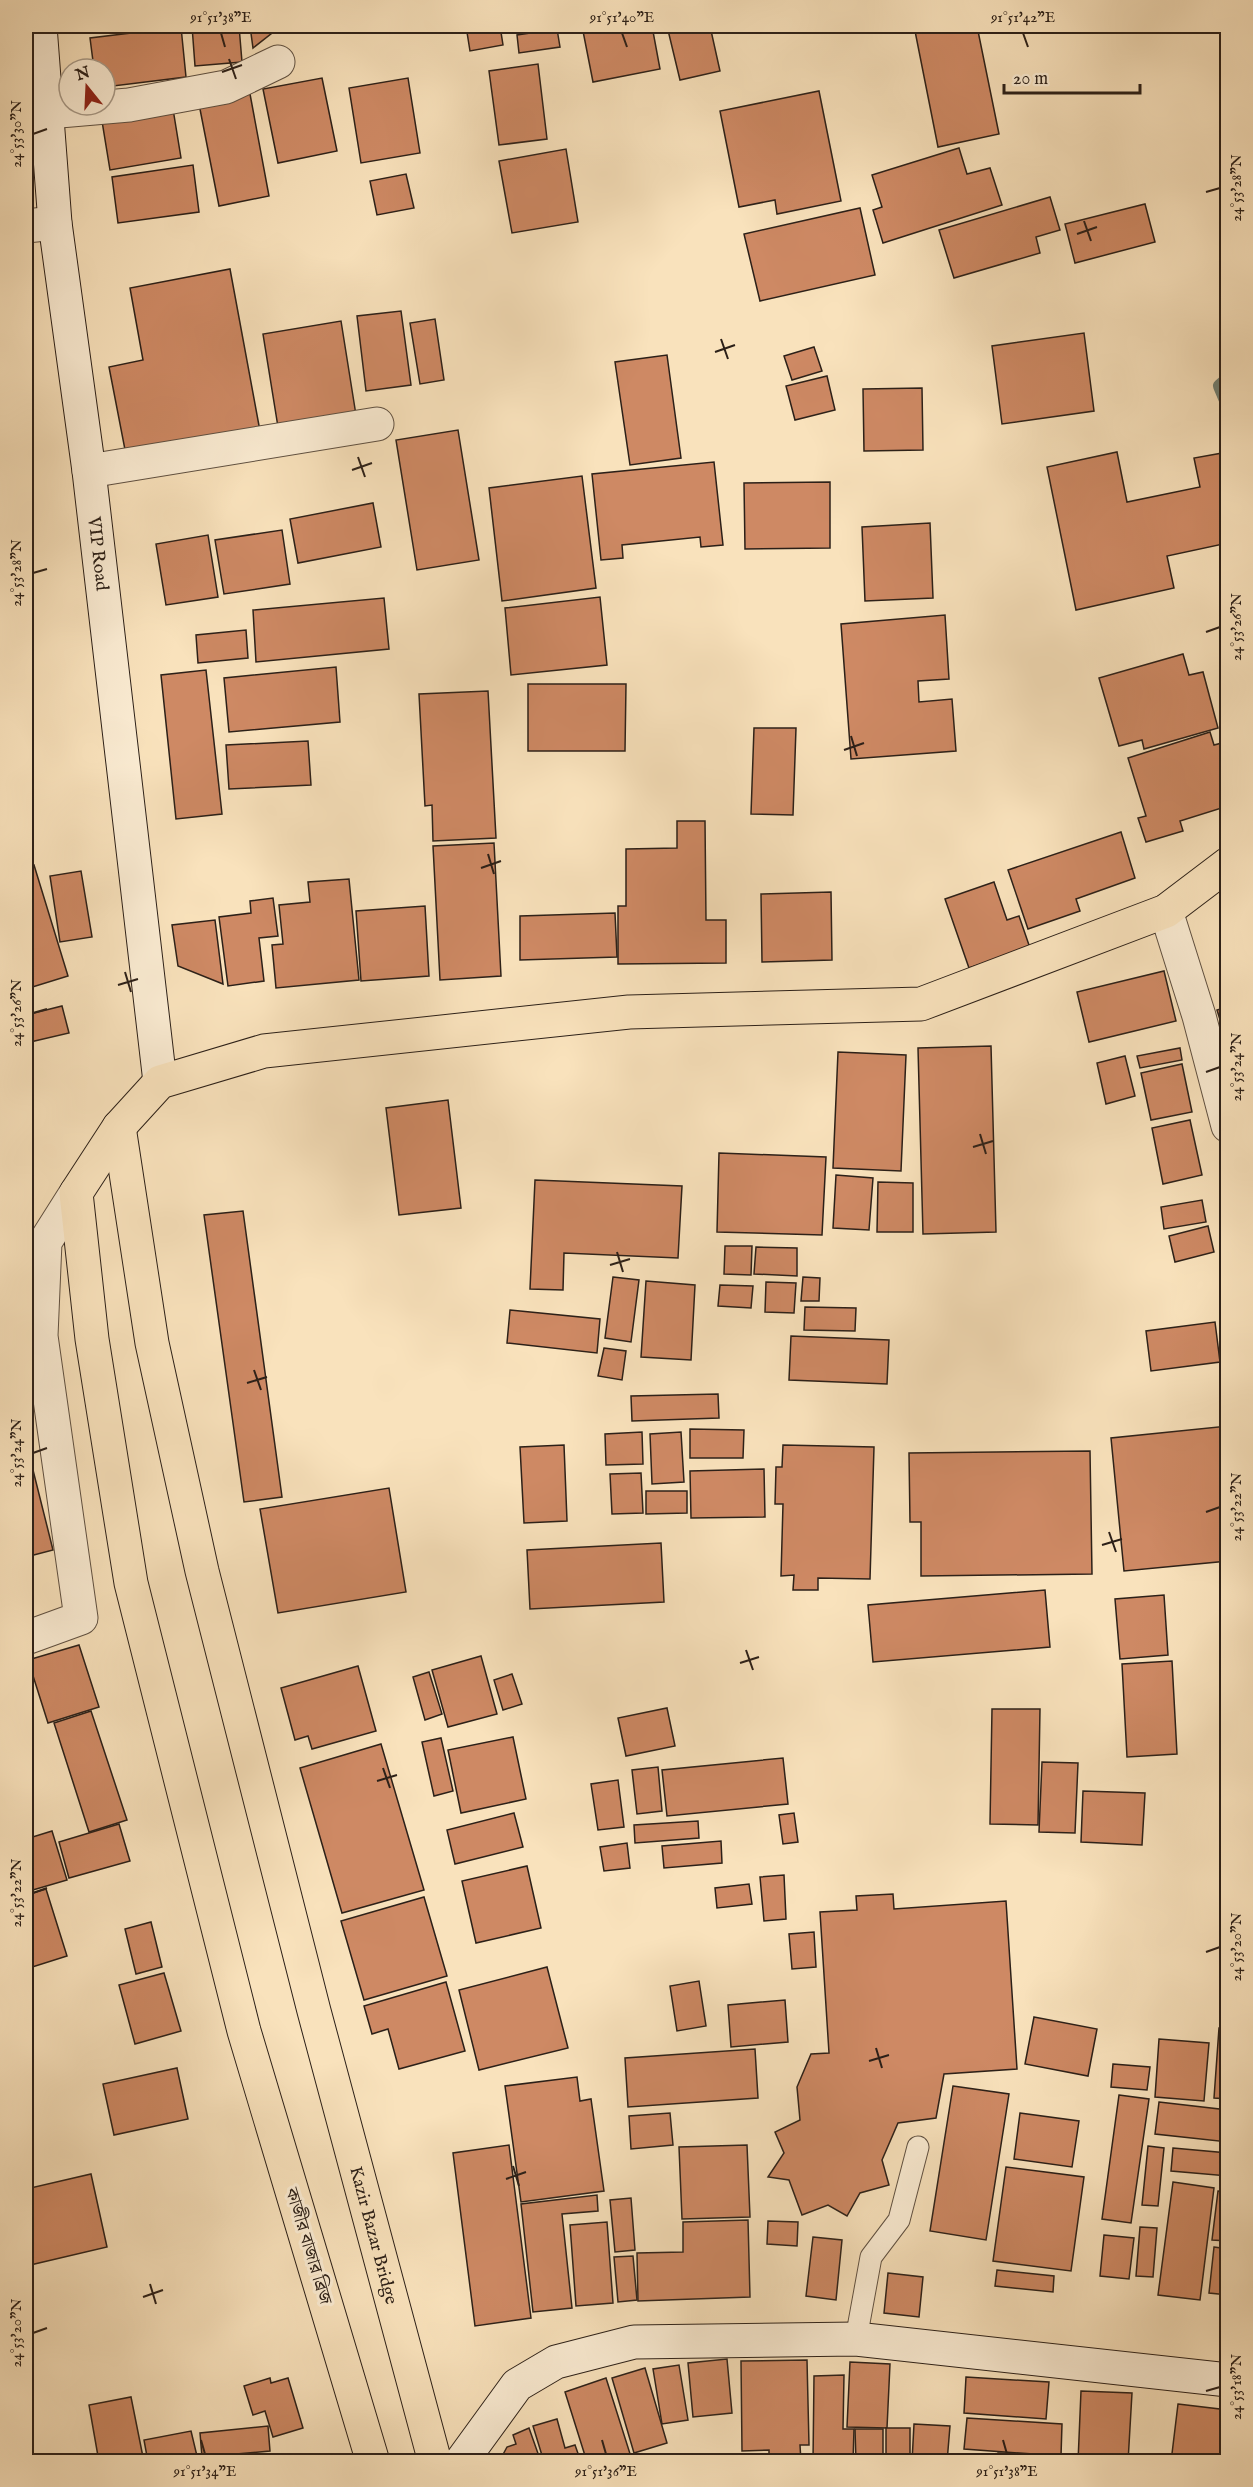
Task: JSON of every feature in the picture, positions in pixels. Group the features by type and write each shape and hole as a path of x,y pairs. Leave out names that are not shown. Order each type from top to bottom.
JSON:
{"main road":[{"path":"76,1193 119,1127 160,1082 264,1051 617,1014 921,1004 1166,910 1227,864"},
{"name":"Kazir Bazar Bridge","path":"119,1127 152,1343 202,1570 314,2011 435,2462"},
{"name":"কাজীর বাজার ব্রিজ","path":"76,1193 92,1339 131,1583 244,2031 373,2462"}],"street":[{"name":"VIP Road","path":"40,26 48,112 40,224 88,471 160,1082"},
{"path":"48,112 129,105 226,87 278,63"},
{"path":"88,471 377,424"},
{"path":"1166,910 1199,1016 1227,1126"},
{"path":"26,1638 81,1618 41,1336 45,1242 76,1193"},
{"path":"461,2462 518,2385 556,2362 634,2342 856,2339 1227,2380"}],"lane":[{"path":"856,2339 871,2257 899,2220 918,2147"}],"building":[{"path":"192,26 239,26 242,62 195,66"},
{"path":"250,26 281,26 253,48"},
{"path":"466,26 500,26 503,45 470,51"},
{"path":"582,26 652,26 660,69 593,82"},
{"path":"667,26 710,26 720,71 680,80"},
{"path":"914,26 977,26 999,134 938,147"},
{"path":"181,27 186,77 117,86 117,57 92,57 90,38"},
{"path":"557,29 560,47 519,53 517,35"},
{"path":"538,64 547,139 499,145 489,71"},
{"path":"322,78 337,151 278,163 263,89"},
{"path":"408,78 420,153 361,163 349,88"},
{"path":"819,91 841,201 777,214 775,200 739,207 720,111"},
{"path":"250,94 269,196 219,206 199,104"},
{"path":"173,109 181,158 110,170 102,121"},
{"path":"959,148 967,174 990,168 1002,205 883,243 873,210 882,207 872,175"},
{"path":"566,149 578,222 512,233 499,161"},
{"path":"193,165 199,212 118,223 112,177"},
{"path":"406,174 414,208 377,215 370,181"},
{"path":"1050,197 1060,230 1036,237 1040,253 954,278 939,230"},
{"path":"1145,204 1155,242 1075,263 1065,224"},
{"path":"860,208 875,275 760,301 744,234"},
{"path":"230,269 260,431 126,455 109,367 143,360 130,288"},
{"path":"401,311 411,385 366,391 357,316"},
{"path":"435,319 444,380 420,384 410,323"},
{"path":"341,321 356,415 278,427 263,334"},
{"path":"1084,333 1094,411 1002,424 992,346"},
{"path":"814,347 822,371 792,380 784,356"},
{"path":"667,355 681,458 630,465 615,362"},
{"path":"827,376 835,410 795,420 786,386"},
{"path":"922,388 923,450 864,451 863,389"},
{"path":"458,430 479,560 417,570 396,440"},
{"path":"1117,452 1127,502 1200,487 1194,458 1228,452 1228,543 1167,556 1174,588 1076,610 1047,467"},
{"path":"714,462 723,545 701,547 700,537 622,545 623,558 601,560 592,474"},
{"path":"582,476 596,588 502,601 489,488"},
{"path":"830,482 830,548 745,549 744,483"},
{"path":"373,503 381,547 298,563 290,519"},
{"path":"930,523 933,598 865,601 862,527"},
{"path":"282,530 290,584 224,594 215,540"},
{"path":"208,535 218,597 166,605 156,544"},
{"path":"600,597 607,665 511,675 505,608"},
{"path":"384,598 389,649 256,662 253,610"},
{"path":"945,615 949,679 918,681 919,702 952,699 956,751 851,759 841,624"},
{"path":"246,630 248,658 198,663 196,635"},
{"path":"1183,654 1189,675 1203,672 1218,728 1144,749 1142,740 1119,746 1099,678"},
{"path":"336,667 340,722 229,732 224,678"},
{"path":"206,670 222,814 176,819 161,675"},
{"path":"528,684 626,684 625,751 528,751"},
{"path":"488,691 496,838 433,841 432,805 425,806 419,694"},
{"path":"754,728 796,728 793,815 751,814"},
{"path":"1210,732 1214,745 1222,743 1228,759 1228,806 1180,821 1183,831 1146,842 1138,818 1146,816 1128,758"},
{"path":"308,741 311,785 229,789 226,745"},
{"path":"26,789 29,789 32,830 26,831"},
{"path":"677,821 705,821 706,920 726,920 726,963 618,964 618,906 626,906 626,849 677,848"},
{"path":"1121,832 1135,878 1076,899 1080,911 1028,929 1008,870"},
{"path":"494,843 501,976 440,980 433,846"},
{"path":"34,865 68,976 26,989 26,868"},
{"path":"81,871 92,937 60,942 50,876"},
{"path":"349,879 359,980 276,988 272,945 283,944 279,905 310,902 308,882"},
{"path":"994,882 1007,920 1019,916 1030,948 969,968 945,899"},
{"path":"831,892 832,960 762,962 761,894"},
{"path":"273,898 278,936 259,938 264,981 228,986 219,917 251,913 250,901"},
{"path":"425,906 429,976 361,981 356,911"},
{"path":"615,913 617,957 520,960 520,916"},
{"path":"215,920 223,984 178,966 172,925"},
{"path":"1164,971 1176,1021 1089,1042 1077,992"},
{"path":"62,1006 69,1033 26,1043 26,1015"},
{"path":"1228,1007 1228,1045 1217,1010"},
{"path":"991,1046 996,1232 923,1234 918,1048"},
{"path":"1180,1048 1182,1060 1140,1068 1137,1056"},
{"path":"838,1052 906,1055 901,1171 833,1168"},
{"path":"1125,1056 1135,1096 1106,1104 1097,1063"},
{"path":"1182,1064 1192,1112 1151,1120 1141,1073"},
{"path":"448,1100 461,1208 399,1215 386,1108"},
{"path":"1190,1120 1202,1175 1163,1184 1152,1128"},
{"path":"719,1153 826,1157 822,1235 717,1232"},
{"path":"836,1175 873,1178 869,1230 833,1228"},
{"path":"535,1180 682,1186 678,1258 564,1253 563,1290 530,1289"},
{"path":"878,1182 913,1183 913,1232 877,1232"},
{"path":"1202,1200 1206,1222 1164,1229 1161,1207"},
{"path":"243,1211 282,1497 244,1502 204,1215"},
{"path":"1208,1226 1214,1252 1175,1262 1169,1236"},
{"path":"725,1246 752,1246 751,1275 724,1274"},
{"path":"756,1247 797,1248 797,1276 754,1274"},
{"path":"613,1277 639,1280 631,1342 605,1338"},
{"path":"803,1277 820,1278 819,1301 801,1301"},
{"path":"646,1281 695,1285 691,1360 641,1357"},
{"path":"766,1282 796,1283 794,1313 765,1312"},
{"path":"720,1285 753,1286 751,1308 718,1306"},
{"path":"805,1307 856,1308 855,1331 804,1330"},
{"path":"510,1310 600,1319 597,1353 507,1343"},
{"path":"1215,1322 1220,1362 1151,1371 1146,1331"},
{"path":"791,1336 889,1340 887,1384 789,1380"},
{"path":"604,1348 626,1351 622,1380 598,1376"},
{"path":"718,1394 719,1418 632,1421 631,1396"},
{"path":"1228,1426 1228,1561 1124,1571 1111,1438"},
{"path":"690,1429 744,1430 743,1458 690,1458"},
{"path":"642,1432 643,1464 606,1465 605,1434"},
{"path":"681,1432 684,1482 652,1484 650,1434"},
{"path":"26,1442 53,1550 26,1557"},
{"path":"564,1445 567,1521 524,1523 520,1447"},
{"path":"783,1445 874,1447 870,1579 818,1578 818,1590 793,1590 794,1575 781,1576 783,1504 775,1504 776,1467 782,1467"},
{"path":"1090,1451 1092,1574 921,1576 921,1522 910,1522 909,1453"},
{"path":"764,1469 765,1517 691,1518 690,1471"},
{"path":"641,1473 643,1513 612,1514 610,1474"},
{"path":"389,1488 406,1592 278,1613 260,1509"},
{"path":"646,1491 687,1491 687,1513 646,1514"},
{"path":"661,1543 664,1602 530,1609 527,1550"},
{"path":"1045,1590 1050,1647 873,1662 868,1605"},
{"path":"1164,1595 1168,1655 1120,1659 1115,1599"},
{"path":"79,1645 99,1707 48,1723 28,1660"},
{"path":"481,1656 497,1714 448,1727 432,1670"},
{"path":"1172,1661 1177,1754 1127,1757 1122,1664"},
{"path":"358,1666 376,1731 312,1749 308,1736 295,1740 281,1688"},
{"path":"429,1672 442,1714 425,1720 413,1677"},
{"path":"512,1674 522,1704 503,1710 494,1680"},
{"path":"667,1708 675,1746 626,1756 618,1718"},
{"path":"992,1709 1040,1709 1038,1825 990,1824"},
{"path":"91,1711 127,1820 89,1832 54,1723"},
{"path":"513,1737 526,1799 461,1813 448,1750"},
{"path":"441,1738 453,1791 434,1796 422,1742"},
{"path":"381,1744 424,1890 342,1913 300,1768"},
{"path":"783,1758 788,1804 667,1816 662,1770"},
{"path":"1042,1762 1078,1763 1075,1833 1039,1832"},
{"path":"658,1767 662,1811 637,1814 632,1770"},
{"path":"618,1780 624,1827 598,1830 591,1784"},
{"path":"1083,1791 1145,1793 1142,1845 1081,1842"},
{"path":"514,1813 523,1847 455,1864 447,1830"},
{"path":"794,1813 798,1842 783,1844 779,1815"},
{"path":"698,1821 699,1838 635,1843 634,1825"},
{"path":"119,1824 130,1861 69,1878 59,1842"},
{"path":"52,1831 67,1880 26,1892 26,1839"},
{"path":"721,1841 722,1863 664,1868 662,1846"},
{"path":"627,1843 630,1868 604,1871 600,1847"},
{"path":"527,1866 541,1928 476,1943 462,1881"},
{"path":"784,1875 786,1919 764,1921 760,1877"},
{"path":"749,1884 752,1904 717,1908 715,1888"},
{"path":"46,1889 67,1956 26,1969 26,1895"},
{"path":"893,1894 894,1909 1006,1901 1017,2069 944,2074 936,2118 898,2123 882,2160 889,2185 860,2193 847,2216 828,2205 802,2215 789,2180 768,2177 784,2153 775,2132 800,2120 797,2087 811,2054 829,2053 820,1912 857,1910 856,1896"},
{"path":"424,1897 447,1976 364,2000 341,1921"},
{"path":"151,1922 162,1967 136,1974 125,1929"},
{"path":"814,1932 816,1967 792,1969 789,1934"},
{"path":"547,1967 568,2048 479,2070 459,1990"},
{"path":"164,1973 181,2031 135,2044 119,1985"},
{"path":"699,1981 706,2026 677,2031 670,1986"},
{"path":"446,1982 465,2051 399,2069 388,2029 372,2034 364,2006"},
{"path":"785,2000 788,2042 731,2047 728,2005"},
{"path":"1034,2017 1097,2029 1088,2076 1025,2064"},
{"path":"1219,2028 1228,2029 1228,2099 1214,2098"},
{"path":"1159,2039 1209,2043 1204,2101 1155,2097"},
{"path":"755,2049 758,2098 628,2107 625,2058"},
{"path":"1113,2064 1150,2067 1147,2090 1111,2087"},
{"path":"177,2068 188,2119 114,2135 103,2084"},
{"path":"577,2077 580,2101 591,2099 604,2191 521,2202 505,2086"},
{"path":"953,2086 1009,2094 986,2240 930,2231"},
{"path":"1119,2095 1149,2099 1131,2223 1102,2219"},
{"path":"1159,2102 1228,2110 1228,2142 1155,2134"},
{"path":"670,2113 673,2145 631,2149 629,2116"},
{"path":"1020,2113 1079,2121 1072,2167 1014,2159"},
{"path":"509,2145 531,2318 475,2326 453,2153"},
{"path":"747,2145 750,2217 682,2219 679,2147"},
{"path":"1148,2146 1164,2148 1158,2206 1142,2205"},
{"path":"1173,2148 1228,2153 1228,2176 1171,2171"},
{"path":"1006,2167 1084,2177 1071,2271 993,2261"},
{"path":"91,2174 107,2247 26,2266 26,2189"},
{"path":"1173,2182 1214,2188 1200,2300 1158,2295"},
{"path":"1218,2191 1228,2192 1228,2241 1212,2240"},
{"path":"597,2195 598,2211 562,2214 572,2308 533,2312 521,2204"},
{"path":"631,2198 635,2250 615,2252 610,2200"},
{"path":"748,2220 750,2297 638,2301 637,2253 683,2252 683,2222"},
{"path":"768,2221 798,2222 797,2246 767,2244"},
{"path":"607,2222 613,2303 576,2306 570,2225"},
{"path":"1140,2227 1157,2228 1153,2277 1136,2276"},
{"path":"1104,2235 1134,2238 1129,2279 1100,2276"},
{"path":"813,2237 842,2240 836,2300 806,2296"},
{"path":"1214,2247 1228,2249 1228,2295 1209,2293"},
{"path":"633,2256 637,2300 618,2302 614,2257"},
{"path":"997,2270 1054,2276 1053,2292 995,2286"},
{"path":"888,2273 923,2277 919,2317 884,2313"},
{"path":"727,2359 732,2413 693,2417 688,2363"},
{"path":"807,2360 809,2445 800,2445 801,2462 769,2462 769,2450 742,2451 741,2361"},
{"path":"850,2362 890,2364 887,2428 847,2427"},
{"path":"679,2365 688,2420 662,2424 653,2369"},
{"path":"645,2368 667,2443 634,2453 612,2378"},
{"path":"844,2375 843,2429 854,2429 853,2462 813,2462 814,2376"},
{"path":"966,2377 1049,2382 1046,2419 964,2413"},
{"path":"270,2378 271,2383 288,2378 303,2428 273,2437 265,2411 253,2415 244,2386"},
{"path":"606,2378 632,2460 628,2462 587,2462 565,2392"},
{"path":"1081,2391 1132,2393 1128,2462 1078,2462"},
{"path":"131,2397 144,2462 99,2462 89,2405"},
{"path":"1178,2404 1228,2410 1227,2462 1171,2462"},
{"path":"967,2418 1062,2424 1061,2456 964,2449"},
{"path":"557,2419 565,2448 575,2445 581,2462 544,2462 533,2426"},
{"path":"914,2424 950,2426 947,2462 912,2462"},
{"path":"268,2426 270,2451 202,2457 200,2433"},
{"path":"529,2428 541,2462 499,2462 507,2447 516,2444 513,2435"},
{"path":"886,2428 910,2428 910,2462 886,2462"},
{"path":"855,2429 883,2429 883,2462 856,2462"},
{"path":"191,2431 197,2456 148,2462 144,2440"},
{"path":"998,2453 1046,2455 1046,2462 997,2462"},
{"path":"963,2455 992,2457 992,2462 962,2462"}],"waterway":[{"path":"1228,379 1220,386 1228,405"}]}
